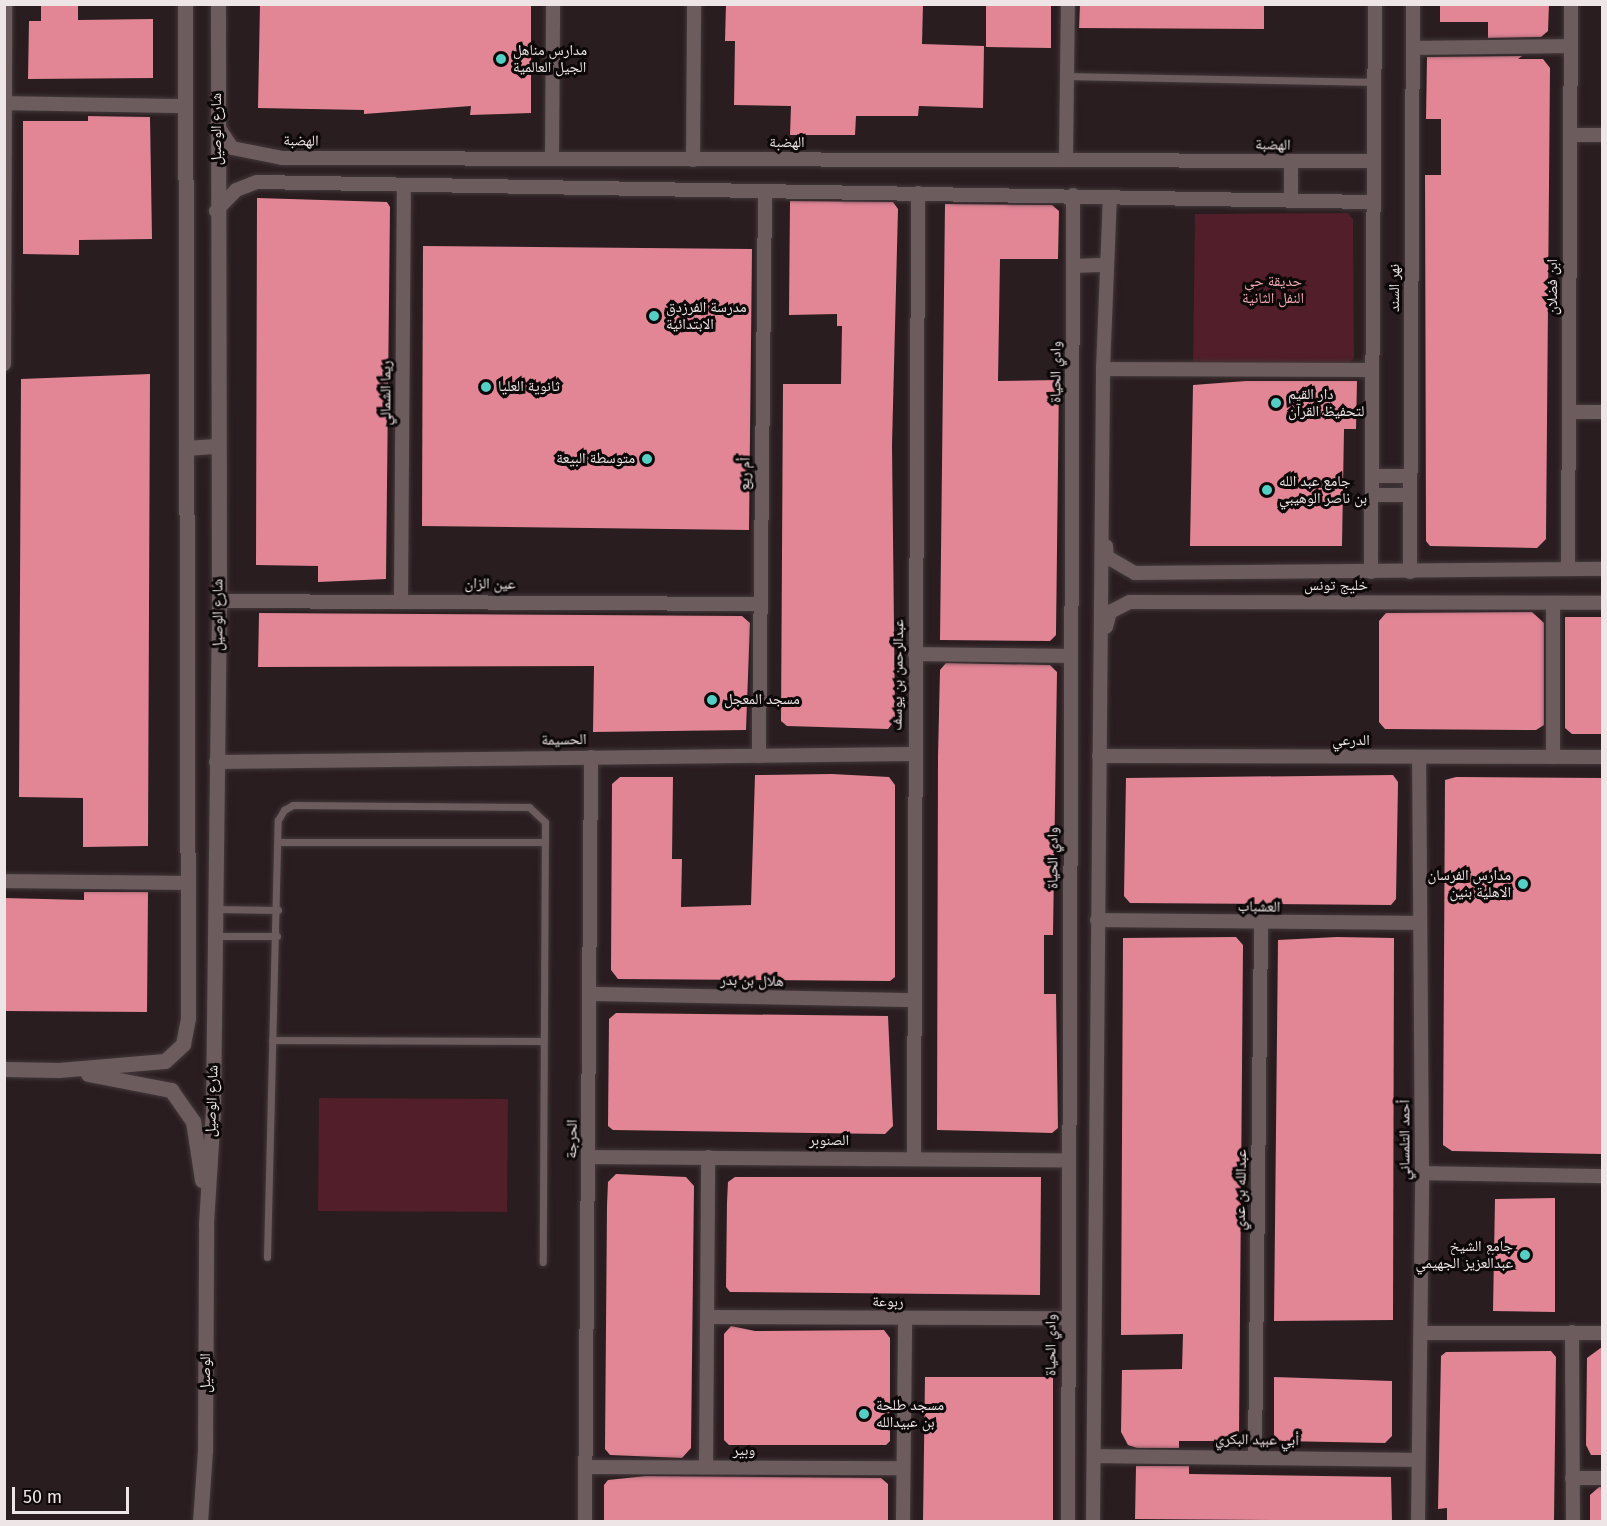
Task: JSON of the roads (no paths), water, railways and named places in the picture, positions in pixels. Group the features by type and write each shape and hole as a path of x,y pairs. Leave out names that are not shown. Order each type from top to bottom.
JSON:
{"street":[{"path":"4,364 5,4"},
{"path":"4,1070 59,1070 165,1060 183,1044 188,1018 185,4"},
{"name":"شارع الوصيل","path":"207,1224 215,936 219,601 216,446 218,4"},
{"path":"552,159 553,4"},
{"path":"693,160 694,4"},
{"path":"1066,158 1068,4"},
{"name":"نهر السند","path":"1371,572 1375,4"},
{"name":"نهر السند","path":"1410,572 1413,4"},
{"name":"ابن فضلان","path":"1568,569 1571,4"},
{"path":"1413,48 1571,46"},
{"path":"5,103 184,106"},
{"name":"الهضبة","path":"216,123 232,148 254,156 693,160 1066,158 1291,162 1374,160"},
{"path":"1570,135 1602,135"},
{"path":"313,157 313,183"},
{"path":"328,183 329,158"},
{"path":"1291,162 1291,200"},
{"path":"216,211 236,190 257,182 1374,202"},
{"name":"ريما الشمالي","path":"401,600 404,186"},
{"name":"أم ريع","path":"759,756 765,192"},
{"name":"عبدالرحمن بن يوسف","path":"914,1158 913,754 918,193"},
{"name":"وادي الحياة","path":"1068,1521 1072,195"},
{"path":"1093,1521 1103,369 1110,197"},
{"path":"1073,266 1107,265"},
{"path":"1103,369 1371,370"},
{"path":"1570,412 1602,412"},
{"path":"186,448 216,446"},
{"path":"1373,476 1410,476"},
{"path":"1373,495 1410,495"},
{"name":"خليج تونس","path":"1103,526 1107,557 1135,573 1602,569"},
{"name":"عين الزان","path":"219,601 760,603"},
{"name":"خليج تونس","path":"1100,649 1110,612 1130,602 1602,603"},
{"path":"1553,603 1553,757"},
{"path":"915,654 1071,656"},
{"name":"الحسيمة","path":"216,762 913,754"},
{"name":"الدرعي","path":"1099,756 1602,757"},
{"name":"الحرجة","path":"585,1521 591,757"},
{"name":"أحمد التلمساني","path":"1418,1521 1422,1173 1419,758"},
{"path":"4,881 186,882"},
{"name":"العشباب","path":"1097,920 1261,924 1420,923"},
{"name":"عبدالله بن عدي","path":"1255,1456 1261,924"},
{"name":"هلال بن بدر","path":"590,994 912,1000"},
{"path":"59,1070 171,1090 193,1121 207,1224"},
{"name":"الصنوبر","path":"589,1157 1068,1160"},
{"path":"706,1467 708,1157"},
{"path":"1422,1173 1602,1176"},
{"name":"الوصيل","path":"200,1521 206,1450 207,1224"},
{"name":"ربوعة","path":"708,1317 1067,1318"},
{"path":"903,1521 904,1319"},
{"path":"1572,1332 1573,1521"},
{"path":"1420,1333 1602,1333"},
{"path":"206,1450 208,1521"},
{"name":"أبي عبيد البكري","path":"1095,1456 1255,1456 1418,1460"},
{"name":"وبير","path":"585,1467 903,1468"},
{"path":"1572,1478 1602,1478"}],"lane":[{"path":"1067,76 1374,82"},
{"path":"267,1257 272,1040 278,910 278,820 293,805 529,807 545,822 542,1041 543,1262"},
{"path":"278,842 545,842"},
{"path":"215,909 278,910"},
{"path":"215,936 277,936"},
{"path":"272,1040 542,1041"}],"place":[{"name":"مدارس مناهل الجيل العالمية","path":"501,59"},
{"name":"مدرسة الفرزدق الابتدائية","path":"654,316"},
{"name":"ثانوية العليا","path":"486,387"},
{"name":"دار القيم لتحفيظ القرآن","path":"1276,403"},
{"name":"متوسطة البيعة","path":"647,459"},
{"name":"جامع عبد الله بن ناصر الوهيبي","path":"1267,490"},
{"name":"مسجد المعجل","path":"712,700"},
{"name":"مدارس الفرسان الاهلية بنين","path":"1523,884"},
{"name":"جامع الشيخ عبدالعزيز الجهيمي","path":"1525,1255"},
{"name":"مسجد طلحة بن عبيدالله","path":"864,1414"}],"park label":[{"name":"حديقة حي النفل الثانية","path":"1273,290"}]}
